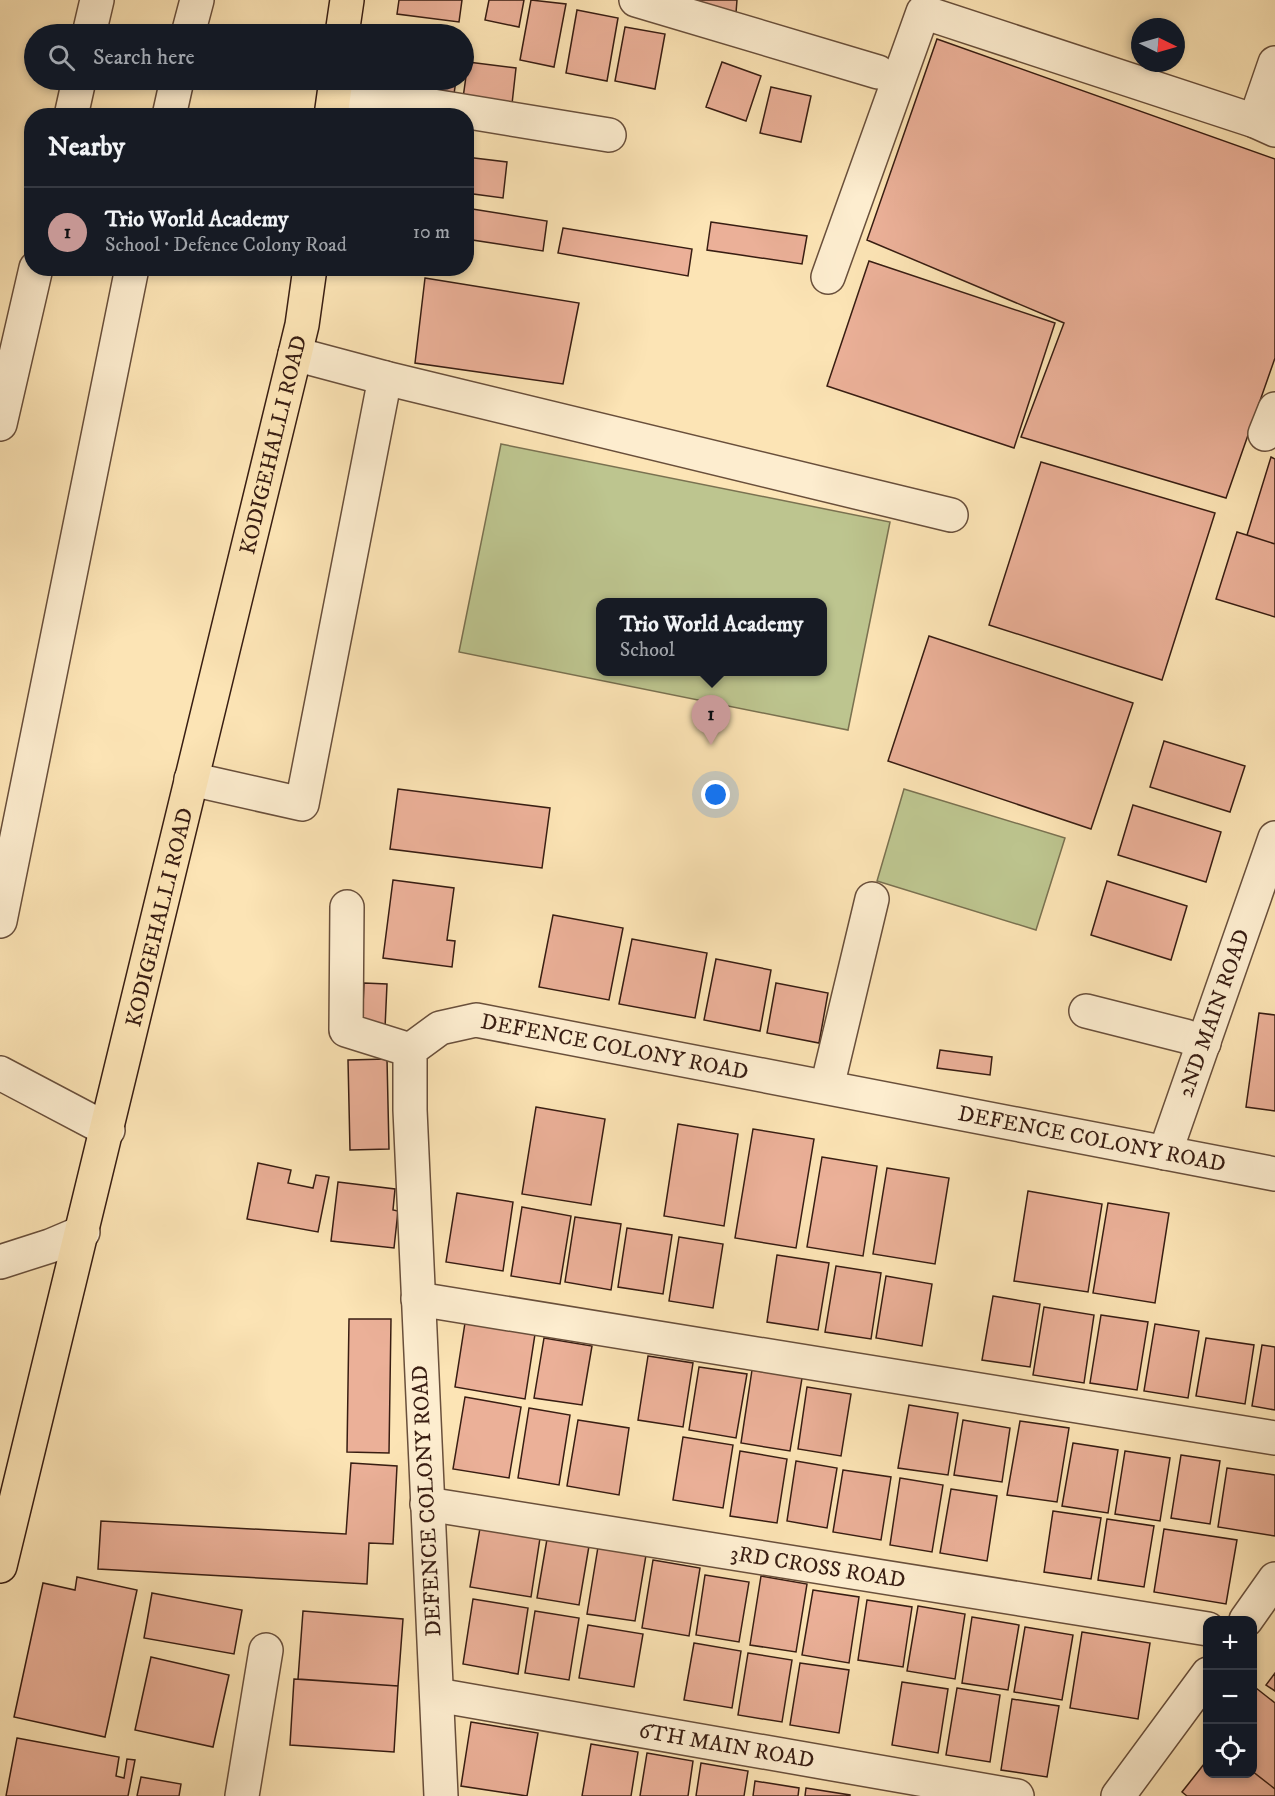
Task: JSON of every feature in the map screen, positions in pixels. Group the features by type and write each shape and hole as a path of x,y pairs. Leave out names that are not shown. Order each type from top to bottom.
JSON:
{"main road":[{"path":"343,24 347,0"},
{"name":"KODIGEHALLI ROAD","path":"0,1566 108,1130 302,325 309,276"}],"street":[{"path":"91,24 97,0"},
{"path":"190,24 196,0"},
{"path":"636,0 878,72"},
{"path":"828,277 923,12 1265,126 1275,63"},
{"path":"72,108 76,90"},
{"path":"171,108 175,90"},
{"path":"334,95 423,108"},
{"path":"474,115 609,135"},
{"path":"0,424 34,276"},
{"path":"0,921 130,276"},
{"path":"295,354 385,378 951,515"},
{"path":"191,779 302,804 385,378"},
{"name":"2ND MAIN ROAD","path":"1165,1153 1275,838"},
{"path":"827,1087 873,898"},
{"path":"347,907 346,1030 410,1050"},
{"path":"1086,1011 1204,1043"},
{"name":"DEFENCE COLONY ROAD","path":"441,1796 410,1110 410,1050 440,1028 476,1020 1275,1174"},
{"path":"0,1073 108,1130"},
{"path":"0,1262 50,1246 83,1232"},
{"path":"418,1299 1275,1438"},
{"name":"3RD CROSS ROAD","path":"427,1504 1203,1628"},
{"path":"1249,1616 1275,1579"},
{"path":"242,1796 266,1650"},
{"path":"1118,1796 1203,1681"},
{"name":"6TH MAIN ROAD","path":"437,1695 1017,1796"}],"green space":[{"path":"501,444 890,522 848,730 459,652"},
{"path":"904,789 1065,838 1036,930 877,881"}],"building":[{"path":"399,0 462,0 459,22 397,14"},
{"path":"489,0 524,0 519,27 485,20"},
{"path":"531,0 566,4 554,67 520,60"},
{"path":"699,0 737,0 736,13 698,7"},
{"path":"577,10 618,18 607,81 566,73"},
{"path":"625,27 665,34 655,89 615,81"},
{"path":"937,39 1275,159 1275,358 1226,498 1021,437 1064,323 867,240"},
{"path":"722,62 761,76 746,121 706,107"},
{"path":"474,63 516,68 512,104 463,98 464,90 474,90"},
{"path":"771,87 811,96 801,142 760,133"},
{"path":"421,90 455,90 454,94"},
{"path":"474,158 507,162 503,198 474,194"},
{"path":"474,209 547,221 543,251 474,240"},
{"path":"711,222 807,236 802,264 707,250"},
{"path":"563,228 692,249 688,276 558,253"},
{"path":"869,261 1055,323 1014,448 827,386"},
{"path":"425,278 579,303 563,384 415,363"},
{"path":"1271,457 1275,459 1275,544 1247,535"},
{"path":"1041,462 1215,513 1162,680 989,625"},
{"path":"1237,532 1275,544 1275,617 1216,599"},
{"path":"929,636 1133,703 1091,829 888,761"},
{"path":"1164,741 1245,766 1230,812 1150,787"},
{"path":"398,789 550,808 542,868 390,849"},
{"path":"1133,805 1221,832 1206,882 1118,855"},
{"path":"393,880 454,888 447,940 455,941 452,967 383,958"},
{"path":"1107,881 1187,906 1171,960 1091,935"},
{"path":"553,915 623,928 609,1000 539,987"},
{"path":"632,939 707,953 695,1018 619,1004"},
{"path":"716,959 771,970 760,1031 704,1020"},
{"path":"364,983 387,984 385,1028 362,1027"},
{"path":"776,983 828,993 819,1043 767,1033"},
{"path":"1259,1013 1275,1015 1275,1111 1246,1107"},
{"path":"940,1050 992,1057 990,1075 937,1068"},
{"path":"387,1059 389,1149 350,1150 348,1060"},
{"path":"536,1107 605,1119 591,1205 522,1194"},
{"path":"678,1124 738,1134 724,1226 664,1216"},
{"path":"753,1129 814,1139 796,1248 735,1238"},
{"path":"822,1157 877,1166 863,1256 807,1247"},
{"path":"258,1163 291,1170 288,1183 313,1188 316,1175 329,1177 318,1232 247,1219"},
{"path":"887,1168 949,1178 935,1264 873,1254"},
{"path":"338,1182 395,1189 393,1210 398,1211 394,1248 331,1241"},
{"path":"1028,1191 1102,1204 1088,1292 1014,1281"},
{"path":"457,1193 513,1202 503,1271 446,1262"},
{"path":"1108,1203 1169,1213 1155,1303 1093,1293"},
{"path":"522,1207 571,1216 560,1284 511,1276"},
{"path":"575,1217 621,1224 611,1290 565,1282"},
{"path":"627,1228 672,1235 663,1294 618,1287"},
{"path":"679,1237 723,1244 713,1308 669,1301"},
{"path":"777,1255 829,1263 818,1330 767,1322"},
{"path":"836,1266 881,1273 871,1339 825,1332"},
{"path":"886,1276 932,1284 922,1346 876,1338"},
{"path":"993,1296 1040,1304 1030,1367 982,1360"},
{"path":"1044,1307 1094,1315 1084,1383 1033,1375"},
{"path":"1101,1315 1148,1322 1137,1390 1090,1383"},
{"path":"349,1319 391,1319 389,1453 347,1452"},
{"path":"465,1323 535,1334 525,1399 455,1387"},
{"path":"1155,1324 1199,1331 1188,1398 1144,1391"},
{"path":"544,1338 592,1346 582,1405 534,1398"},
{"path":"1206,1338 1254,1345 1245,1404 1196,1396"},
{"path":"1262,1345 1275,1347 1275,1410 1252,1406"},
{"path":"648,1356 693,1363 683,1427 638,1420"},
{"path":"699,1367 747,1374 736,1438 689,1430"},
{"path":"752,1370 802,1378 790,1451 741,1443"},
{"path":"807,1387 851,1394 841,1456 798,1449"},
{"path":"465,1397 521,1407 509,1478 453,1469"},
{"path":"909,1405 958,1413 948,1475 898,1468"},
{"path":"529,1408 570,1415 559,1485 518,1478"},
{"path":"578,1420 629,1428 619,1495 567,1486"},
{"path":"963,1420 1010,1428 1002,1482 954,1475"},
{"path":"1020,1421 1069,1428 1057,1502 1007,1495"},
{"path":"683,1437 733,1445 723,1508 673,1500"},
{"path":"1073,1443 1118,1450 1108,1513 1062,1506"},
{"path":"740,1451 787,1459 777,1523 730,1516"},
{"path":"1125,1451 1170,1458 1160,1521 1115,1514"},
{"path":"1181,1455 1220,1461 1210,1524 1171,1518"},
{"path":"796,1461 837,1468 827,1528 787,1521"},
{"path":"351,1463 397,1466 393,1544 369,1543 367,1584 98,1569 101,1521 346,1534"},
{"path":"1227,1468 1275,1475 1275,1536 1218,1527"},
{"path":"843,1470 891,1477 881,1540 833,1532"},
{"path":"900,1478 943,1485 932,1552 890,1545"},
{"path":"951,1489 997,1496 987,1561 940,1553"},
{"path":"1053,1511 1101,1518 1091,1579 1044,1572"},
{"path":"1107,1519 1154,1526 1144,1587 1098,1580"},
{"path":"480,1528 540,1538 531,1597 470,1587"},
{"path":"1164,1529 1237,1540 1226,1604 1154,1592"},
{"path":"547,1539 589,1546 579,1605 537,1598"},
{"path":"598,1547 646,1555 635,1621 587,1614"},
{"path":"653,1560 700,1568 689,1636 642,1628"},
{"path":"705,1575 749,1582 739,1642 696,1635"},
{"path":"761,1576 807,1584 796,1652 750,1645"},
{"path":"77,1577 137,1590 105,1737 14,1717 43,1583 75,1590"},
{"path":"813,1590 859,1597 849,1663 802,1655"},
{"path":"152,1593 242,1610 234,1654 144,1638"},
{"path":"473,1599 528,1608 518,1674 463,1664"},
{"path":"867,1600 912,1607 903,1667 858,1660"},
{"path":"918,1606 965,1614 955,1679 907,1671"},
{"path":"303,1611 403,1619 398,1686 298,1679"},
{"path":"535,1611 579,1618 569,1680 525,1673"},
{"path":"972,1617 1019,1625 1008,1690 962,1683"},
{"path":"588,1625 643,1634 634,1687 579,1678"},
{"path":"1025,1627 1073,1635 1062,1700 1014,1692"},
{"path":"1082,1632 1150,1643 1138,1719 1070,1708"},
{"path":"694,1643 741,1651 732,1708 684,1700"},
{"path":"748,1653 792,1660 782,1722 738,1715"},
{"path":"151,1657 229,1675 213,1747 135,1730"},
{"path":"800,1663 849,1670 839,1733 790,1725"},
{"path":"1275,1673 1275,1691 1266,1685"},
{"path":"294,1679 398,1686 394,1752 290,1745"},
{"path":"902,1682 948,1689 938,1753 892,1745"},
{"path":"957,1688 1000,1695 990,1762 946,1755"},
{"path":"1257,1689 1275,1703 1275,1789 1257,1775"},
{"path":"1012,1699 1059,1706 1047,1777 1001,1770"},
{"path":"471,1722 538,1733 527,1796 461,1786"},
{"path":"17,1738 119,1757 116,1776 124,1778 127,1759 135,1760 128,1796 6,1796"},
{"path":"591,1744 638,1752 631,1796 582,1796"},
{"path":"647,1753 693,1761 688,1796 640,1796"},
{"path":"701,1763 748,1771 744,1796 696,1796"},
{"path":"1203,1765 1203,1778 1257,1778 1257,1775 1275,1789 1275,1796 1187,1796 1182,1792"},
{"path":"141,1777 181,1784 179,1796 137,1796"},
{"path":"755,1781 799,1788 798,1796 753,1796"},
{"path":"806,1788 850,1795 850,1796 805,1796"}],"place":[{"name":"Trio World Academy","path":"711,745"}]}
